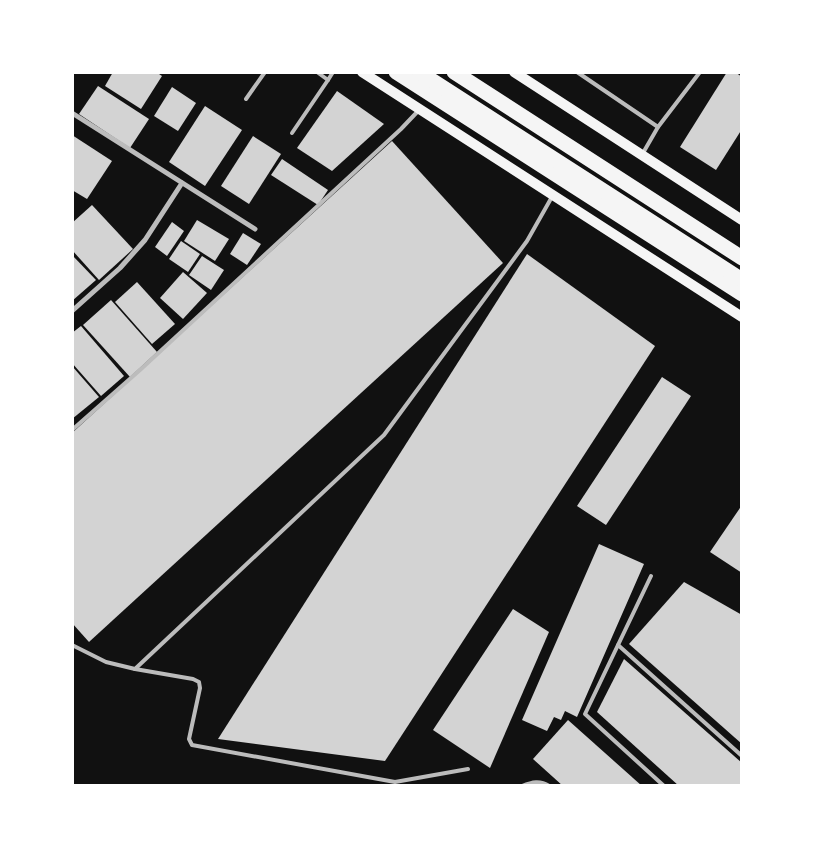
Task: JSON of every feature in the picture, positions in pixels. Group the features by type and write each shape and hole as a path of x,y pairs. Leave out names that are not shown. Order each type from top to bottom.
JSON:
{"highway":[{"path":"396,72 742,294"},
{"path":"419,72 742,280"},
{"path":"454,72 742,258"},
{"path":"471,72 742,246"}],"main road":[{"path":"362,72 742,317"},
{"path":"514,72 742,220"}],"street":[{"path":"72,113 255,229"},
{"path":"72,311 120,268 145,240 182,183"}],"lane":[{"path":"246,100 265,72"},
{"path":"317,72 328,80"},
{"path":"292,133 333,72"},
{"path":"577,72 658,127"},
{"path":"585,78 590,72"},
{"path":"642,155 658,127 700,72"},
{"path":"72,430 256,263 419,110"},
{"path":"135,669 384,435 527,241 553,196"},
{"path":"651,576 585,714 664,786"},
{"path":"72,645 106,662 193,679 199,682 200,688 189,738 192,745 395,782 468,769"},
{"path":"618,645 742,756"},
{"path":"522,786 533,781 545,783 549,786"}],"building":[{"path":"113,72 156,72 162,76 141,109 105,86"},
{"path":"727,72 735,72 742,77 742,129 716,170 680,147"},
{"path":"98,86 149,119 130,148 79,114"},
{"path":"172,87 196,103 178,131 154,116"},
{"path":"337,91 384,124 332,171 297,148"},
{"path":"205,106 242,130 205,186 169,162"},
{"path":"72,135 112,161 87,199 72,190"},
{"path":"253,136 281,154 249,204 221,186"},
{"path":"392,141 503,263 89,642 72,623 72,433"},
{"path":"282,159 328,190 318,205 271,175"},
{"path":"92,205 133,249 99,280 72,250 72,223"},
{"path":"197,220 229,239 215,261 184,241"},
{"path":"172,222 184,231 167,256 155,247"},
{"path":"243,233 261,244 247,265 230,254"},
{"path":"181,241 200,254 188,272 169,259"},
{"path":"527,254 655,346 385,761 218,739"},
{"path":"72,255 96,280 72,301"},
{"path":"202,256 224,270 211,290 189,275"},
{"path":"183,272 207,293 183,319 160,298"},
{"path":"137,282 175,324 152,344 115,302"},
{"path":"111,300 157,352 130,377 83,325"},
{"path":"81,326 124,376 101,396 72,363 72,333"},
{"path":"72,366 99,397 72,419"},
{"path":"662,377 691,396 606,525 577,506"},
{"path":"742,505 742,573 710,552"},
{"path":"599,544 644,564 577,717 565,711 561,720 554,717 547,731 522,720"},
{"path":"684,582 742,615 742,744 629,644"},
{"path":"513,609 549,632 490,768 433,730"},
{"path":"624,659 742,763 742,786 679,786 597,712"},
{"path":"568,720 642,786 563,786 533,759"}]}
